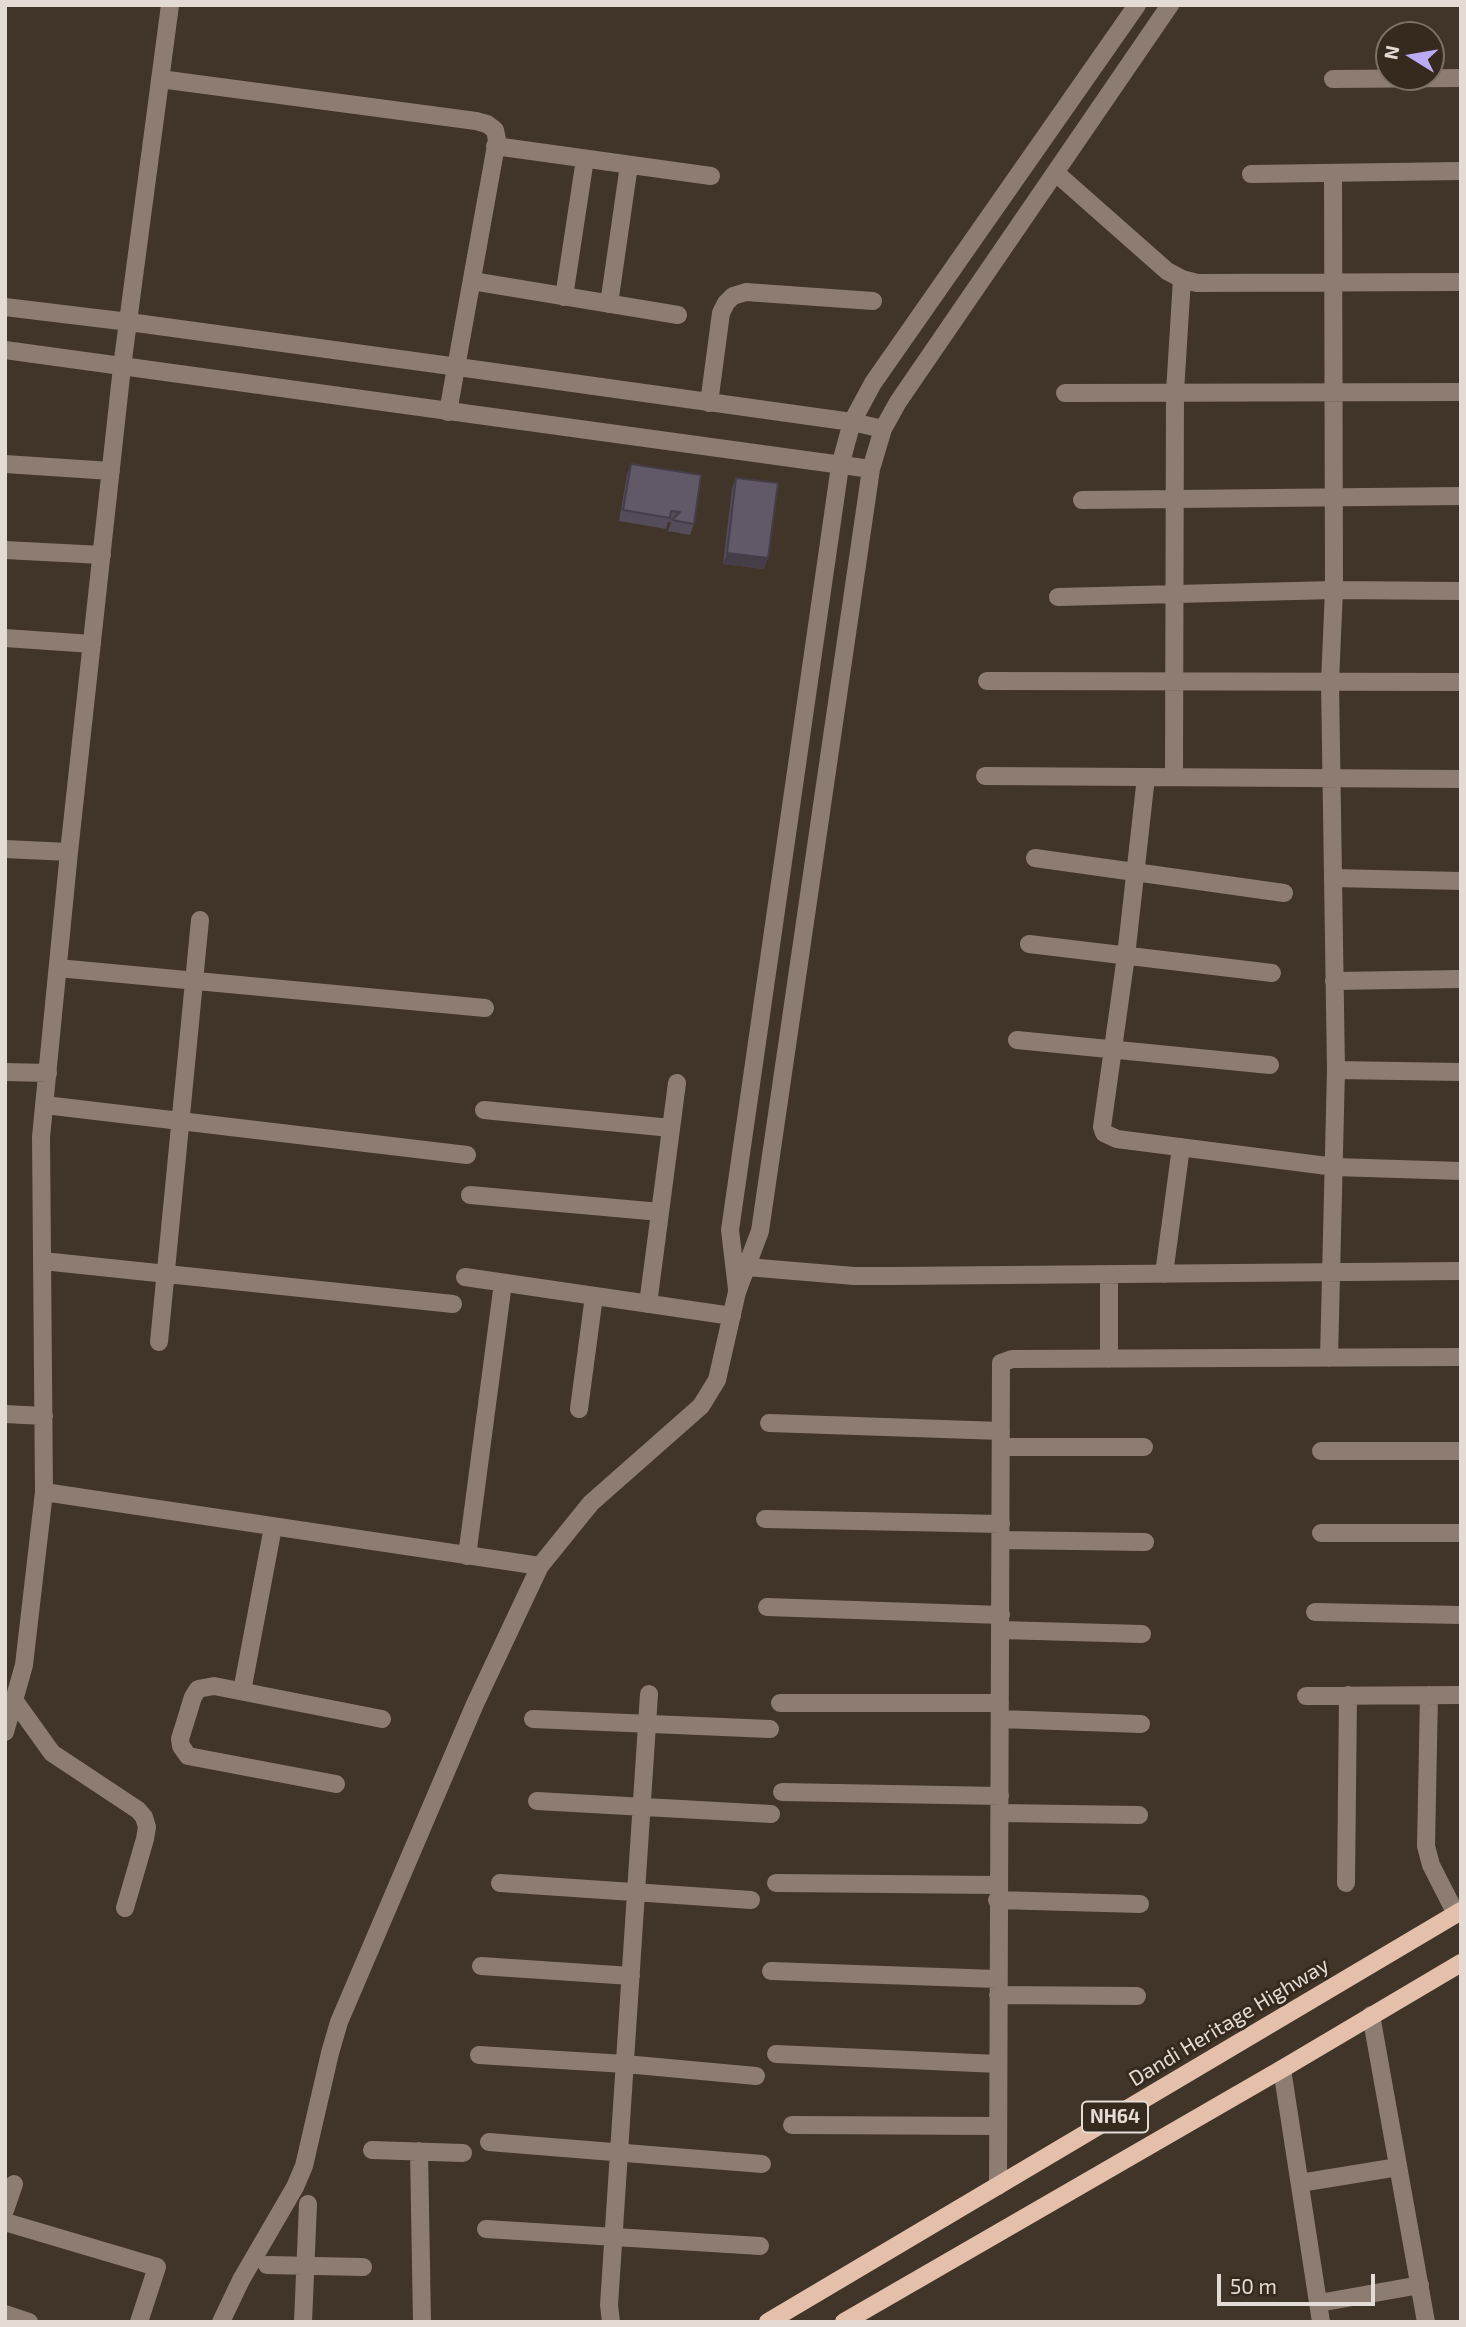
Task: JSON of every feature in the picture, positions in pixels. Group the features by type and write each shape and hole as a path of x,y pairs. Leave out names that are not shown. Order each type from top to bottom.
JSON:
{"main road":[{"name":"Dandi Heritage Highway","path":"768,2322 1458,1913"},
{"name":"NH64","path":"844,2322 1461,1963"}],"street":[{"path":"5,1732 24,1665 44,1493 41,1137 122,367 170,5"},
{"path":"737,1292 730,1230 840,466 852,422 873,383 1137,5"},
{"path":"221,2322 232,2296 295,2187 304,2166 339,2022 475,1704 540,1566 591,1503 702,1406 718,1380 737,1292 760,1231 871,469 883,429 898,402 1170,5"},
{"path":"1333,79 1461,78"},
{"path":"159,79 476,121 495,130 495,146 448,412"},
{"path":"495,146 711,176"},
{"path":"564,297 585,159"},
{"path":"609,304 629,165"},
{"path":"1251,174 1461,171"},
{"path":"1055,173 1167,271 1182,279 1197,283 1461,282"},
{"path":"1329,1358 1336,1070 1330,778 1334,590 1333,173"},
{"path":"1174,777 1175,393 1182,279"},
{"path":"472,281 678,315"},
{"path":"709,402 721,313 733,296 746,292 873,301"},
{"path":"5,307 458,367 852,422 883,429"},
{"path":"5,351 871,469"},
{"path":"1065,393 1461,392"},
{"path":"5,464 111,471"},
{"path":"1082,500 1461,495"},
{"path":"5,550 102,555"},
{"path":"1058,597 1334,590 1461,591"},
{"path":"5,638 92,644"},
{"path":"987,681 1461,682"},
{"path":"985,776 1461,779"},
{"path":"1146,777 1126,956 1102,1127 1104,1133 1117,1139 1335,1167 1461,1171"},
{"path":"5,849 69,852"},
{"path":"1035,858 1284,893"},
{"path":"1332,878 1461,881"},
{"path":"159,1342 200,920"},
{"path":"1029,944 1272,973"},
{"path":"58,968 485,1008"},
{"path":"1334,981 1461,979"},
{"path":"1017,1040 1270,1065"},
{"path":"1336,1070 1461,1072"},
{"path":"5,1072 48,1073"},
{"path":"648,1304 677,1083"},
{"path":"45,1105 467,1155"},
{"path":"484,1110 671,1128"},
{"path":"1164,1274 1181,1147"},
{"path":"470,1195 660,1212"},
{"path":"43,1261 453,1304"},
{"path":"747,1267 854,1276 1461,1271"},
{"path":"1109,1274 1109,1359"},
{"path":"465,1277 732,1316"},
{"path":"470,1557 503,1283"},
{"path":"579,1409 594,1296"},
{"path":"998,2186 1001,1363 1005,1360 1461,1357"},
{"path":"5,1414 44,1416"},
{"path":"769,1423 1144,1447"},
{"path":"1321,1451 1461,1451"},
{"path":"44,1493 540,1566"},
{"path":"765,1519 1145,1542"},
{"path":"242,1691 273,1527"},
{"path":"1321,1533 1461,1533"},
{"path":"768,1607 1142,1634"},
{"path":"1315,1612 1461,1615"},
{"path":"336,1784 195,1758 184,1752 180,1739 198,1689 214,1686 382,1719"},
{"path":"611,2322 609,2305 649,1695"},
{"path":"1346,1883 1348,1695"},
{"path":"1429,1695 1426,1846 1431,1865 1458,1913"},
{"path":"1306,1696 1461,1695"},
{"path":"14,1700 52,1753 138,1810 144,1817 147,1827 145,1839 125,1908"},
{"path":"780,1703 1000,1711 1141,1724"},
{"path":"533,1719 770,1728"},
{"path":"782,1792 1139,1815"},
{"path":"537,1801 771,1814"},
{"path":"500,1883 751,1900"},
{"path":"776,1883 997,1892 1140,1904"},
{"path":"481,1966 631,1976"},
{"path":"771,1971 1137,1996"},
{"path":"1371,2015 1426,2322"},
{"path":"776,2054 998,2064"},
{"path":"479,2055 756,2076"},
{"path":"1282,2069 1321,2322"},
{"path":"792,2125 998,2126"},
{"path":"489,2142 762,2164"},
{"path":"372,2150 463,2153"},
{"path":"419,2151 422,2322"},
{"path":"1300,2183 1398,2166"},
{"path":"5,2210 14,2183"},
{"path":"303,2322 308,2204"},
{"path":"5,2222 157,2267 139,2322"},
{"path":"486,2229 760,2246"},
{"path":"267,2265 363,2267"},
{"path":"1319,2303 1420,2285"},
{"path":"5,2314 29,2322"}],"building":[{"path":"631,464 701,475 694,524 672,520 680,512 671,511 670,518 623,510"},
{"path":"736,478 778,483 768,558 727,553"}]}
